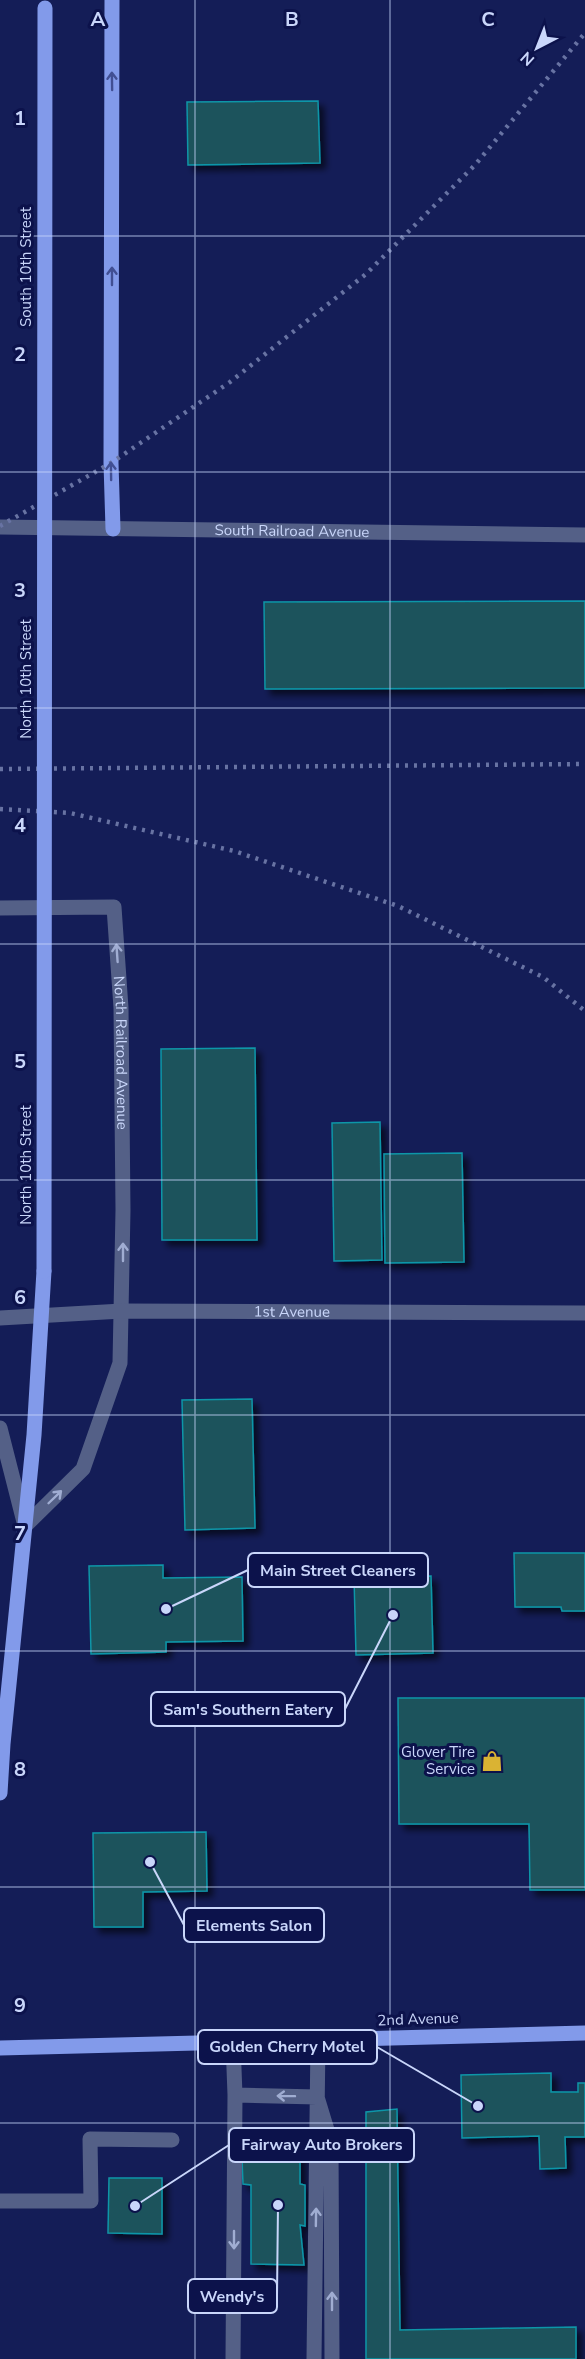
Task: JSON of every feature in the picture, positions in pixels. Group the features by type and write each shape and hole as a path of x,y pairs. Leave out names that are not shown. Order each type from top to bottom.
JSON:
{"main road":[{"path":"112,0 111,464 113,529"},
{"name":"South 10th Street","path":"44,535 45,4"},
{"name":"North 10th Street","path":"0,1793 43,1316 44,535"},
{"name":"2nd Avenue","path":"0,2048 585,2033"}],"street":[{"name":"South Railroad Avenue","path":"0,527 585,535"},
{"name":"North Railroad Avenue","path":"0,908 114,907 121,1008 122,1311 120,1363 83,1469 25,1526"},
{"name":"1st Avenue","path":"0,1318 122,1311 585,1314"},
{"path":"0,1428 25,1526"},
{"path":"314,2359 318,2040"},
{"path":"233,2042 235,2095 233,2359"},
{"path":"235,2095 317,2097"},
{"path":"317,2097 331,2143 332,2359"},
{"path":"0,2201 91,2201 90,2139 172,2140"}],"building":[{"path":"318,101 320,163 188,165 187,102"},
{"path":"585,601 585,688 265,689 264,602"},
{"path":"255,1048 257,1240 162,1240 161,1049"},
{"path":"380,1122 382,1260 334,1261 332,1123"},
{"path":"462,1153 464,1262 385,1263 384,1154"},
{"path":"252,1399 255,1528 185,1530 182,1400"},
{"path":"514,1553 585,1553 585,1611 562,1611 561,1607 515,1607"},
{"path":"163,1565 163,1578 242,1577 243,1641 166,1642 166,1652 91,1654 89,1566"},
{"path":"431,1576 433,1653 356,1655 354,1577"},
{"name":"Glover Tire Service","path":"398,1698 585,1698 585,1890 530,1890 529,1824 399,1824"},
{"path":"206,1832 207,1891 143,1892 143,1927 94,1927 93,1833"},
{"path":"551,2073 551,2092 578,2092 578,2083 585,2083 585,2137 565,2137 566,2168 540,2169 539,2136 462,2138 461,2075"},
{"path":"397,2109 400,2330 576,2327 576,2359 366,2359 366,2112"},
{"path":"250,2137 300,2138 300,2184 305,2185 305,2226 300,2225 304,2265 251,2264 251,2185 243,2184 242,2158 253,2156"},
{"path":"109,2178 162,2178 162,2234 108,2233"}],"railway":[{"path":"0,526 111,463 230,382 366,274 475,165 585,33"},
{"path":"0,769 585,764"},
{"path":"0,809 70,813 234,851 398,906 543,977 585,1011"}],"place":[{"name":"Main Street Cleaners","path":"166,1609"},
{"name":"Sam's Southern Eatery","path":"393,1615"},
{"name":"Glover Tire Service","path":"492,1761"},
{"name":"Elements Salon","path":"150,1862"},
{"name":"Golden Cherry Motel","path":"478,2106"},
{"name":"Wendy's","path":"278,2205"},
{"name":"Fairway Auto Brokers","path":"135,2206"}]}
